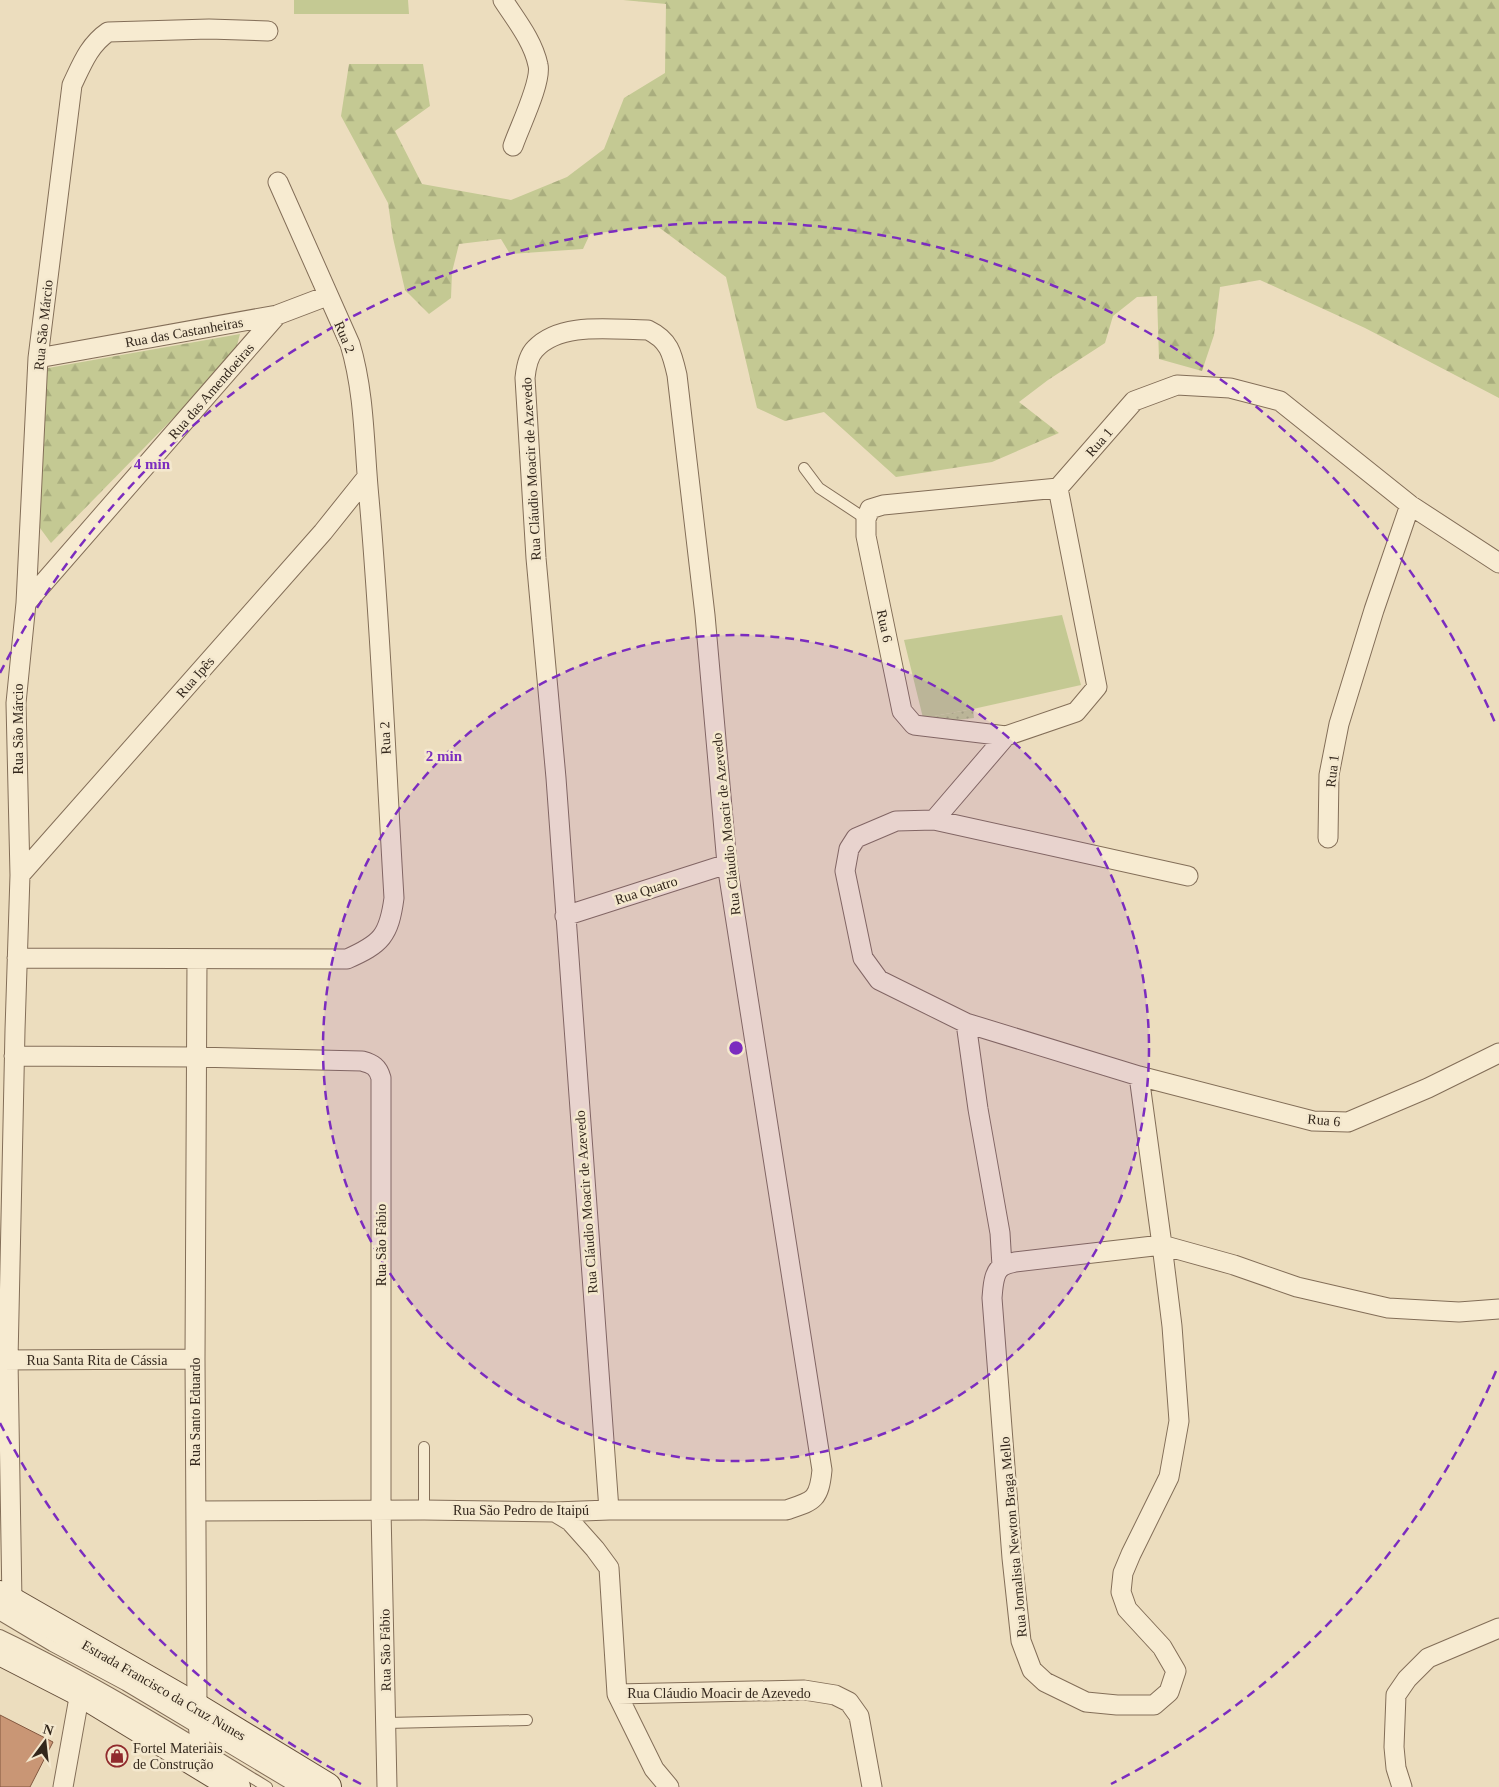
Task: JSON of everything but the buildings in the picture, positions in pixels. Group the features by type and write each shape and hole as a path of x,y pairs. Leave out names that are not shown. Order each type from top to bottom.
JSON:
{"main road":[{"name":"Estrada Francisco da Cruz Nunes","path":"4,1604 200,1737 236,1787"},
{"name":"Estrada Francisco da Cruz Nunes","path":"0,1651 80,1692 327,1787"}],"street":[{"path":"503,0 527,36 538,65 538,76 534,90 513,146"},
{"name":"Rua São Márcio","path":"4,1604 4,1360 20,876 16,703 26,603 38,358 72,85 88,50 108,32 209,29 268,31"},
{"name":"Rua 2","path":"17,958 347,960 370,949 379,940 391,920 394,888 373,544 361,398 350,344 327,296 278,182"},
{"name":"Rua das Castanheiras","path":"38,358 278,315 327,296"},
{"name":"Rua das Amendoeiras","path":"26,603 278,315"},
{"name":"Rua Cláudio Moacir de Azevedo","path":"609,1510 556,778 536,558 525,378 526,364 534,349 550,337 572,330 648,330 664,341 672,352 678,375 705,615 727,864 822,1470"},
{"name":"Rua 1","path":"1058,488 1134,401 1177,385 1230,388 1280,401 1410,505 1499,563"},
{"name":"Rua Ipês","path":"20,876 322,532 367,477"},
{"path":"866,519 870,509 883,505 1058,488 1097,687 1076,712 1006,736 934,820"},
{"name":"Rua 1","path":"1328,838 1329,775 1339,724 1374,610 1410,505"},
{"name":"Rua 6","path":"866,519 866,536 902,711 914,725 1006,736"},
{"name":"Rua 6","path":"1188,876 934,820 896,821 856,838 849,849 845,871 863,958 879,980 966,1023 1139,1076 1313,1121 1348,1122 1428,1088 1499,1053"},
{"name":"Rua Quatro","path":"565,916 727,864"},
{"name":"Rua Santo Eduardo","path":"197,959 197,1039 195,1056 195,1359 200,1737"},
{"path":"966,1023 978,1110 1000,1233 1002,1266 1015,1262 1162,1245 1234,1265 1297,1287 1388,1308 1459,1312 1499,1309"},
{"name":"Rua São Fábio","path":"14,1056 195,1056 362,1061 373,1064 377,1068 381,1078 382,1510 387,1787"},
{"path":"1139,1076 1162,1245"},
{"name":"Rua Jornalista Newton Braga Mello","path":"1002,1266 994,1284 992,1298 1012,1558 1021,1642 1032,1670 1045,1682 1086,1702 1154,1706 1169,1692 1176,1671 1162,1647 1127,1609 1121,1592 1123,1573 1168,1476 1179,1421 1172,1326 1162,1245"},
{"name":"Rua Santa Rita de Cássia","path":"4,1360 195,1359"},
{"name":"Rua São Pedro de Itaipú","path":"196,1511 424,1510 555,1512 609,1510 786,1510 810,1502 818,1493 822,1470"},
{"name":"Rua Cláudio Moacir de Azevedo","path":"555,1512 570,1521 609,1568 617,1694 654,1769 669,1787"},
{"path":"1402,1787 1396,1768 1394,1747 1396,1696 1407,1678 1428,1658 1499,1628"},
{"name":"Rua Cláudio Moacir de Azevedo","path":"617,1694 804,1690 836,1695 849,1702 859,1716 872,1787"},
{"path":"63,1787 80,1692"}],"lane":[{"path":"804,468 819,488 866,519"},
{"path":"424,1447 424,1510"},
{"path":"0,1635 295,1787"},
{"path":"386,1723 527,1720"},
{"path":"200,1737 266,1787"}],"green space":[{"path":"294,0 408,0 409,14 294,14"},
{"path":"623,0 1499,0 1499,398 1365,328 1260,280 1220,287 1214,335 1202,371 1159,359 1157,296 1137,297 1113,316 1105,343 1048,380 1019,402 1059,433 992,462 896,477 824,412 785,421 757,408 726,277 657,226 590,234 583,249 510,254 501,239 459,244 452,272 451,298 429,314 405,290 393,238 388,203 341,116 349,64 423,64 430,106 395,131 422,184 511,200 567,177 604,149 624,98 665,73 666,4"},
{"path":"240,334 234,356 51,543 40,528 44,387 48,368"},
{"path":"1062,615 1081,685 923,718 904,640"},
{"path":"973,709 974,718 925,724 923,718"}],"place":[{"name":"Fortel Materiais de Construção","path":"117,1756"}]}
